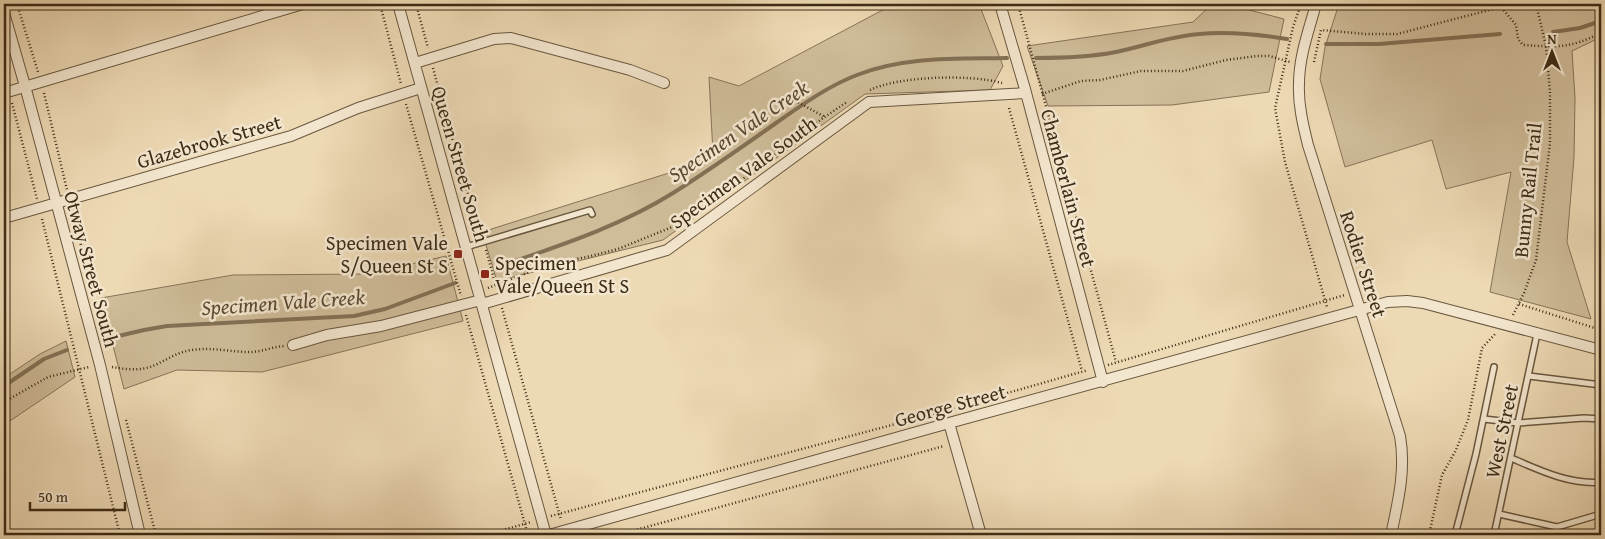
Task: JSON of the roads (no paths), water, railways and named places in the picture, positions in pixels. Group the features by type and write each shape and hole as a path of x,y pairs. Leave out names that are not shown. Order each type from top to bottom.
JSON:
{"street":[{"path":"6,92 303,4"},
{"name":"Queen Street South","path":"398,4 548,535"},
{"name":"Chamberlain Street","path":"1000,4 1026,93 1102,382"},
{"name":"Rodier Street","path":"1316,4 1300,63 1299,96 1308,145 1397,424 1403,459 1401,487 1391,535"},
{"name":"Otway Street South","path":"4,14 100,365 140,535"},
{"path":"414,63 494,40 511,38 630,70 664,83"},
{"name":"Glazebrook Street","path":"4,218 291,136 358,108 421,88"},
{"name":"Specimen Vale South","path":"293,345 327,335 381,326 462,301 500,300 667,250 869,102 1026,93"},
{"name":"George Street","path":"548,535 1388,302 1413,301 1601,350"},
{"path":"949,423 981,535"}],"lane":[{"path":"466,248 590,210 592,214"},
{"name":"West Street","path":"1494,535 1537,334"},
{"path":"1455,535 1484,419 1494,368"},
{"path":"1529,376 1601,385"},
{"path":"1484,419 1518,423 1584,418 1601,419"},
{"path":"1511,458 1568,479 1587,483 1601,482"},
{"path":"1499,514 1557,527 1601,514"}],"waterway":[{"name":"Specimen Vale Creek","path":"1553,32 1580,28 1601,21"},
{"name":"Specimen Vale Creek","path":"1036,58 1106,54 1178,37 1210,33 1243,34 1287,39"},
{"name":"Specimen Vale Creek","path":"1326,44 1379,44 1500,34"},
{"name":"Specimen Vale Creek","path":"495,268 609,226 652,205 699,176 815,96 857,75 894,64 931,60 1007,58"},
{"name":"Specimen Vale Creek","path":"110,338 167,326 354,316 385,309 455,283"},
{"name":"Specimen Vale Creek","path":"4,386 44,359 67,350"}],"place":[{"name":"Specimen Vale S/Queen St S","path":"458,254"},
{"name":"Specimen Vale/Queen St S","path":"485,274"}]}
